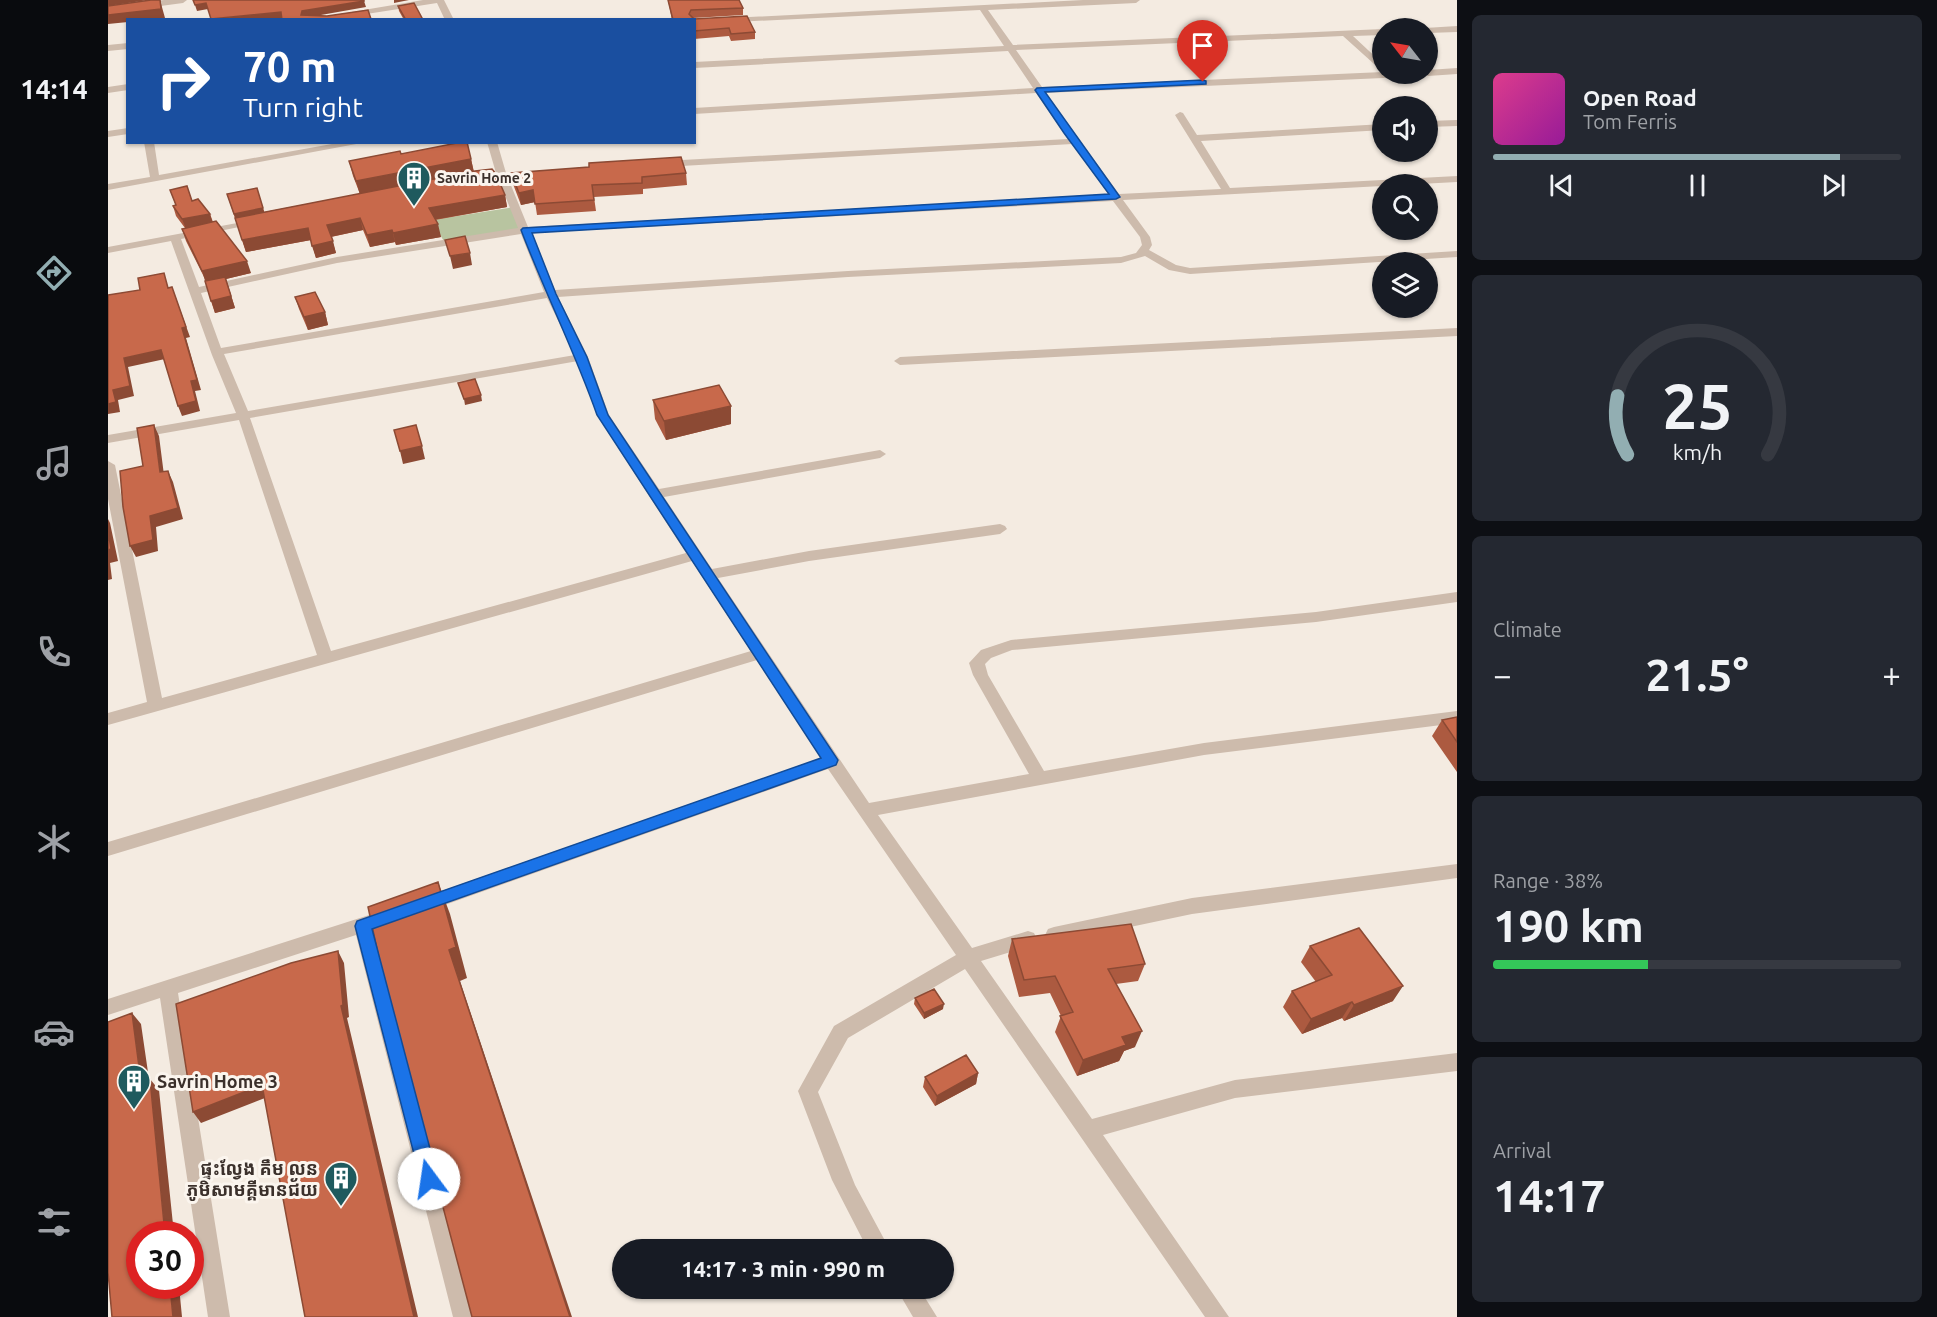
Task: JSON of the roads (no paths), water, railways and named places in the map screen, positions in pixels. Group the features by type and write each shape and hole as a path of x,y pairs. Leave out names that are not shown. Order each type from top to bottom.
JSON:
{"street":[{"path":"108,10 183,0"},
{"path":"321,18 440,0 449,18"},
{"path":"696,21 1136,0"},
{"path":"217,352 551,294 848,274 1121,260 1132,258 1144,251 1147,245 1145,237 983,8"},
{"path":"1438,30 1457,29"},
{"path":"696,65 1372,33"},
{"path":"1346,34 1372,59"},
{"path":"108,48 126,46"},
{"path":"1438,72 1457,71"},
{"path":"696,111 1040,90 1372,75"},
{"path":"108,90 126,87"},
{"path":"1180,115 1227,191"},
{"path":"1438,124 1457,123"},
{"path":"1194,138 1372,128"},
{"path":"108,134 126,131"},
{"path":"655,165 1076,141"},
{"path":"149,144 155,179"},
{"path":"108,187 351,144"},
{"path":"493,144 501,174 551,294 582,357 603,415 831,760 1218,1317"},
{"path":"196,291 337,260 526,230 1457,179"},
{"path":"108,250 268,218"},
{"path":"175,236 217,352 243,415 326,658"},
{"path":"1144,251 1173,268 1190,271 1457,254"},
{"path":"900,361 1457,332"},
{"path":"108,439 582,357"},
{"path":"655,494 880,454"},
{"path":"108,465 156,706"},
{"path":"708,574 809,556 1000,529"},
{"path":"108,719 695,555"},
{"path":"1040,778 981,675 976,663 986,654 1011,645 1316,617 1457,597"},
{"path":"108,849 760,654"},
{"path":"866,810 1204,749 1457,717"},
{"path":"108,1007 363,926 831,760"},
{"path":"873,1239 860,1220 833,1158 808,1091 841,1032 969,957 1028,939 1192,906 1457,871"},
{"path":"363,926 464,1317"},
{"path":"168,988 219,1317"},
{"path":"1087,1130 1234,1089 1457,1062"},
{"path":"914,1299 926,1317"}],"place":[{"name":"Savrin Home 2","path":"414,207"},
{"name":"Savrin Home 3","path":"134,1110"},
{"name":"ផ្ទះល្វែង គឹម លន ភូមិសាមគ្គីមានជ័យ","path":"341,1207"}]}
